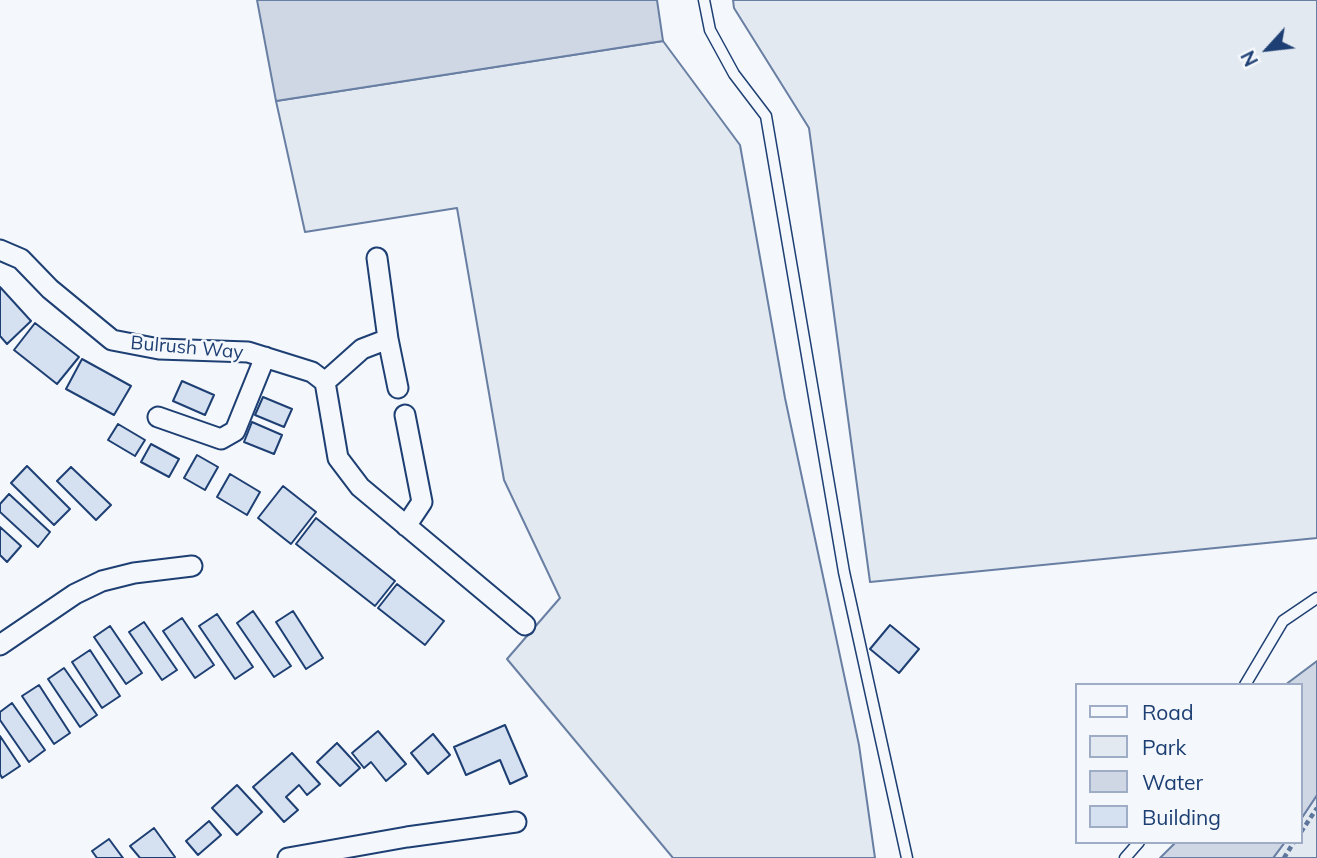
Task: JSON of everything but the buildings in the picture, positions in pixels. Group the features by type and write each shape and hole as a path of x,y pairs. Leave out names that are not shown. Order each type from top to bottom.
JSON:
{"street":[{"name":"Bulrush Way","path":"0,250 21,259 50,289 112,340 159,349 248,352 312,372 325,382"},
{"path":"377,258 398,388"},
{"path":"388,339 362,349 325,382 338,458 360,487 525,625"},
{"path":"158,417 220,439 228,435 235,431 265,357"},
{"path":"405,415 422,502 406,526"},
{"path":"0,645 75,594 102,581 134,573 192,566"},
{"path":"288,858 407,837 516,822"}],"lane":[{"path":"704,0 710,30 734,74 766,116 844,572 907,858"},
{"path":"1246,683 1283,621 1317,598"},
{"path":"1125,858 1137,844"}],"path":[{"path":"1303,829 1317,808"}],"green space":[{"path":"733,0 1317,0 1317,538 870,582 809,128 734,8"},
{"path":"663,41 740,145 785,398 859,745 875,858 673,858 507,659 560,598 504,480 457,208 305,232 276,101"},
{"path":"1317,795 1317,858 1273,858 1284,844 1303,844 1303,816"}],"water":[{"path":"257,0 657,0 663,41 276,101"},
{"path":"1317,661 1317,795 1303,816 1303,683 1288,683"},
{"path":"1174,844 1284,844 1273,858 1160,858"}]}
